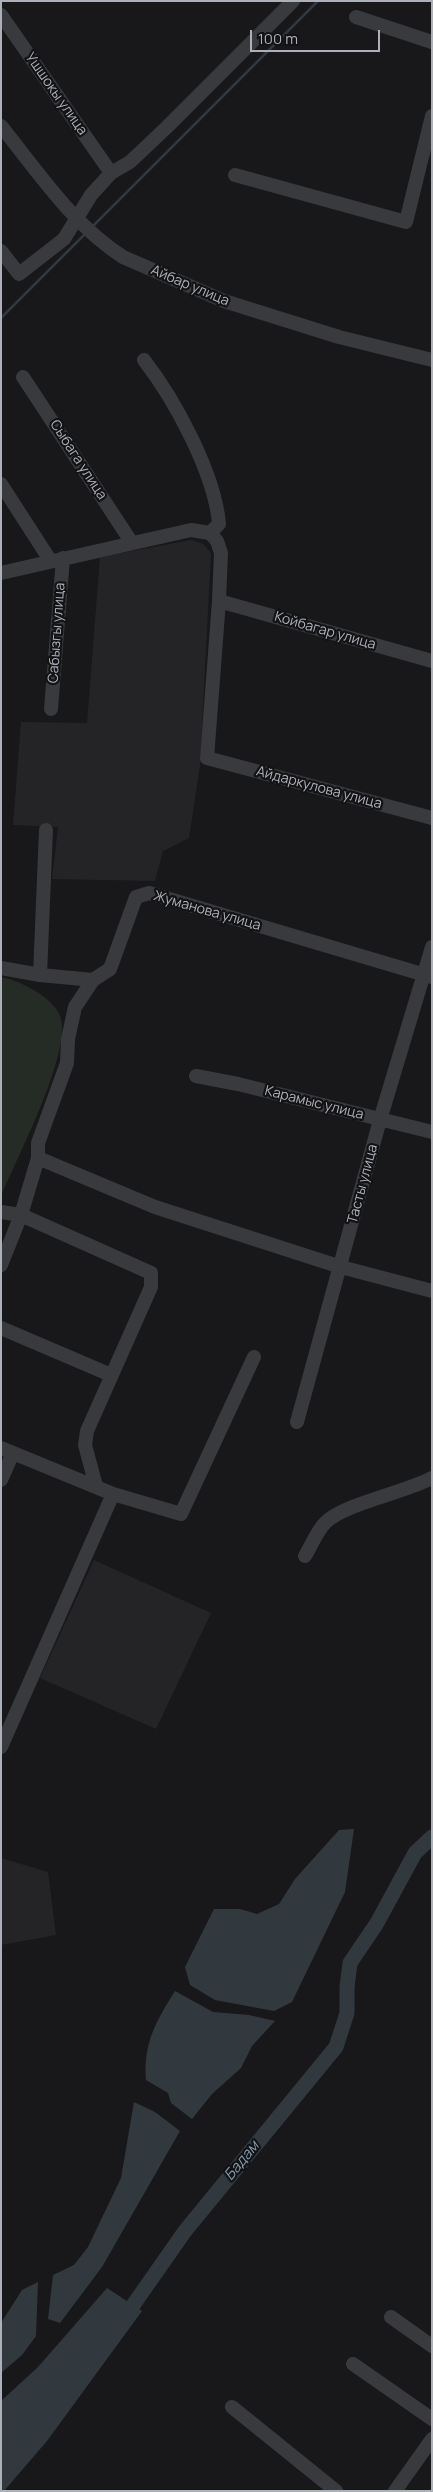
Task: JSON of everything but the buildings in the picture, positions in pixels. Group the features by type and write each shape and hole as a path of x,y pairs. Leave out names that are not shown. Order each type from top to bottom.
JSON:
{"street":[{"path":"1,251 19,274 64,239 91,195 111,174 130,162 167,127 293,1"},
{"name":"Ушшокы улица","path":"1,15 111,174"},
{"path":"356,17 432,42"},
{"path":"235,175 406,222 425,179 432,116"},
{"name":"Айбар улица","path":"1,126 76,218 108,248 123,257 224,301 339,337 432,360"},
{"path":"144,360 162,383 210,477 220,524 210,533"},
{"name":"Сыбага улица","path":"23,376 132,542"},
{"path":"1,484 56,559"},
{"path":"1,573 56,559 191,530 210,533 217,541 220,553 220,601"},
{"name":"Сабызгы улица","path":"51,709 56,559"},
{"name":"Койбагар улица","path":"220,601 432,661"},
{"name":"Айдаркулова улица","path":"220,601 207,758 432,818"},
{"path":"40,975 46,830"},
{"name":"Жуманова улица","path":"93,980 110,969 136,897 149,893 428,976"},
{"name":"Тасты улица","path":"296,1422 341,1267 380,1120 428,976 432,947"},
{"path":"1,968 40,975 93,980 75,1007 67,1063 38,1143 38,1158 21,1215 1,1265"},
{"name":"Карамыс улица","path":"196,1076 238,1084 432,1132"},
{"path":"38,1158 155,1207 341,1267 432,1291"},
{"path":"1,1212 21,1215 151,1274 150,1287 87,1431 85,1445 96,1486"},
{"path":"1,1328 111,1375"},
{"path":"1,1480 7,1451 113,1494 181,1514 254,1357"},
{"path":"305,1556 324,1523 341,1512 416,1487 432,1478"},
{"path":"1,1747 113,1494"},
{"path":"391,2317 432,2346"},
{"path":"353,2364 432,2419"},
{"path":"232,2407 336,2491"},
{"path":"395,2491 432,2439"}],"shaded area":[{"path":"191,540 203,544 211,553 200,765 189,838 163,851 155,881 52,879 58,827 13,825 21,722 87,723 100,557"},
{"path":"1,977 18,982 37,992 52,1004 58,1011 61,1019 62,1036 58,1057 50,1081 1,1196"},
{"path":"94,1560 211,1613 156,1729 40,1678"},
{"path":"354,1829 345,1892 292,2002 274,2011 215,2000 190,1985 185,1967 214,1909 240,1909 257,1914 279,1904 295,1879 339,1830"},
{"path":"1,1858 48,1872 56,1935 1,1945"},
{"path":"175,1991 213,2012 249,2015 275,2021 252,2046 241,2068 212,2094 192,2119 171,2103 168,2093 146,2080 147,2055 152,2033"},
{"path":"134,2102 155,2112 180,2131 102,2267 60,2323 48,2319 53,2275 74,2265 88,2247 121,2178"},
{"path":"38,2282 36,2336 22,2355 1,2373 1,2323 22,2290"},
{"path":"107,2288 142,2311 47,2441 4,2491 1,2491 1,2401 38,2367"}],"waterway":[{"path":"92,227 318,1"},
{"path":"1,318 85,234"},
{"name":"Бадам","path":"122,2321 185,2231 336,2047 347,2013 347,1987 350,1963 377,1923 415,1853 432,1837"}]}
